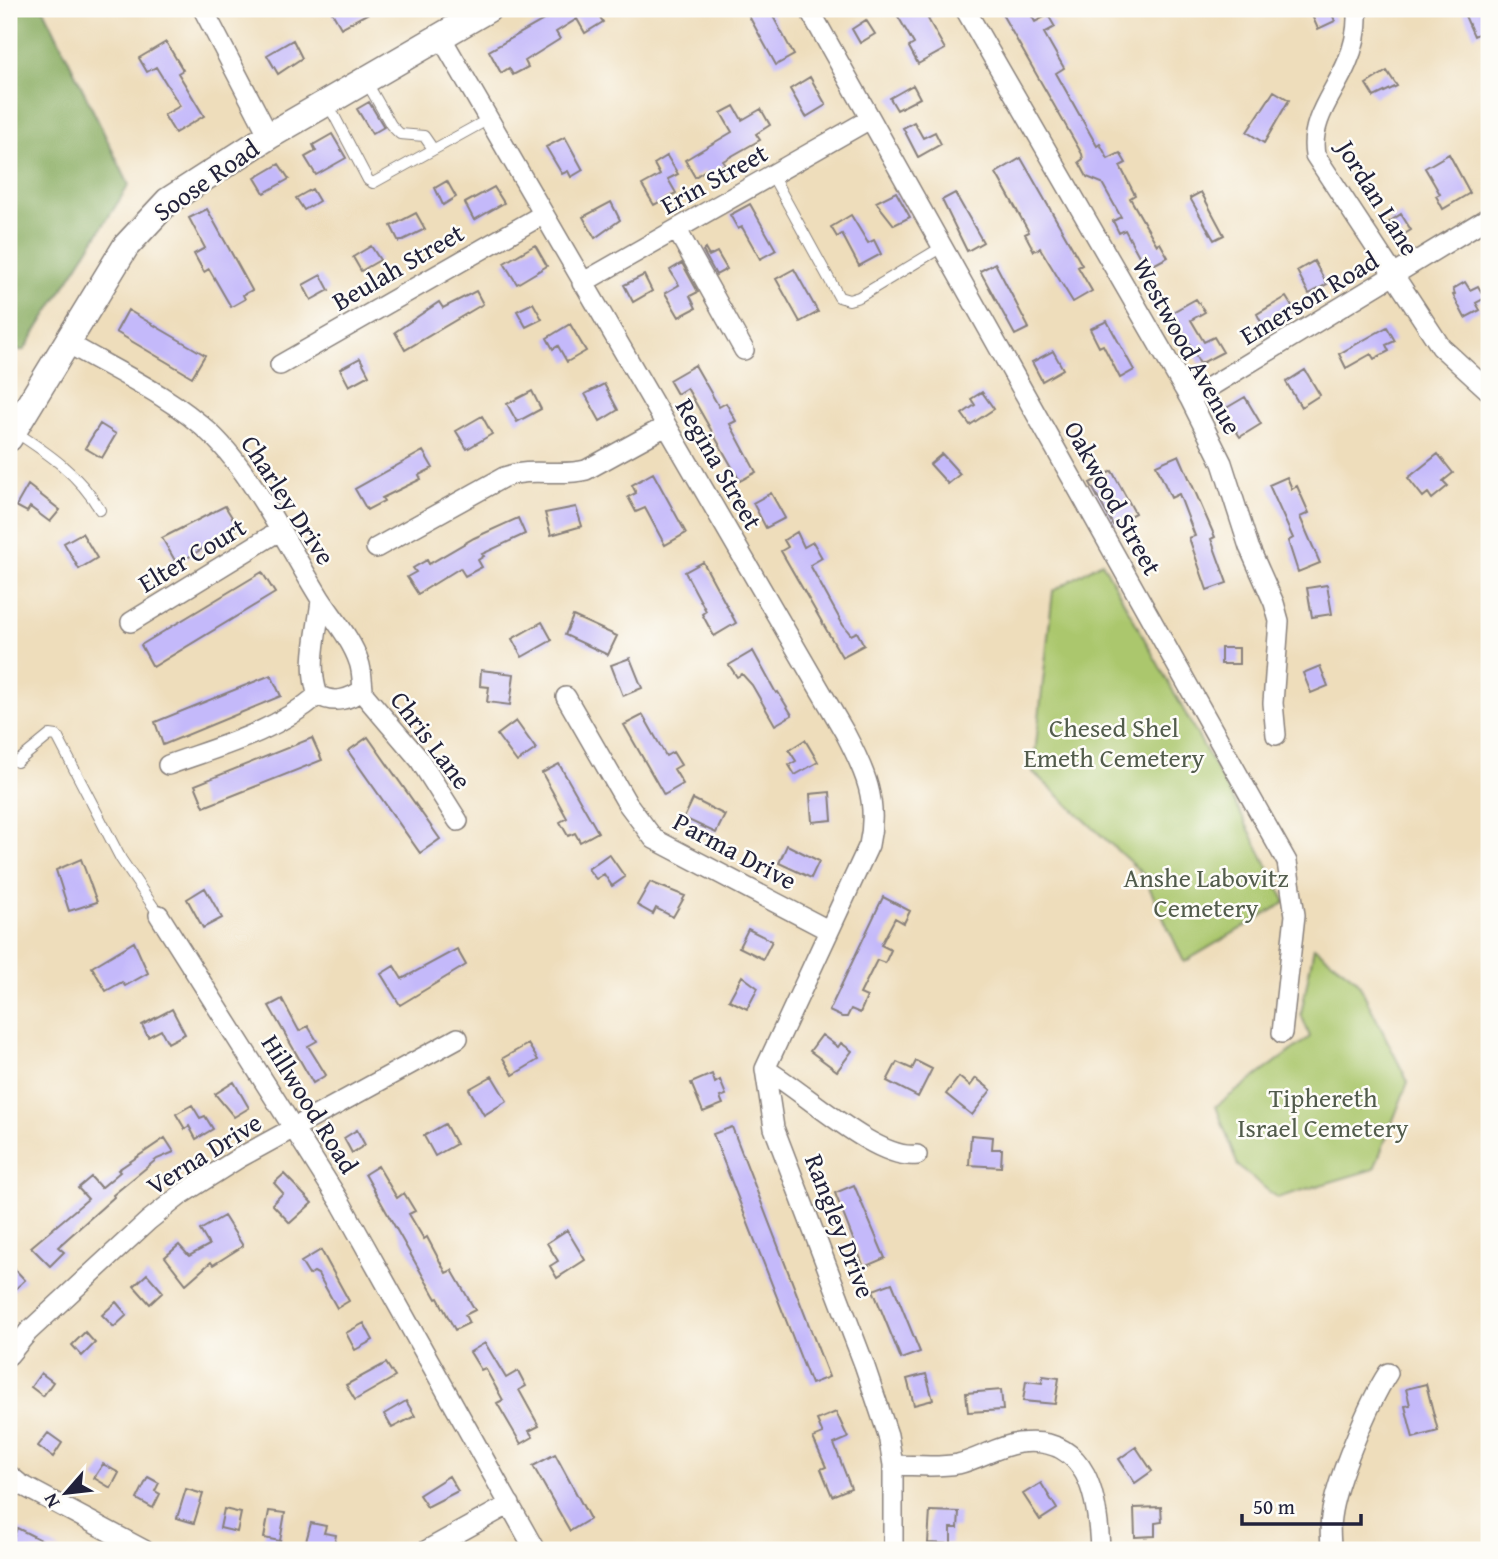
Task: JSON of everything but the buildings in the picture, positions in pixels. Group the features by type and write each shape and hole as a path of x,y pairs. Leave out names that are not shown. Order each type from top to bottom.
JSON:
{"street":[{"path":"203,9 269,136"},
{"name":"Soose Road","path":"11,435 126,246 149,219 190,185 269,136 488,9"},
{"name":"Oakwood Street","path":"809,9 1287,862 1295,915 1282,1033"},
{"name":"Westwood Avenue","path":"965,9 1190,400 1222,463 1249,547 1274,603 1279,621 1273,703 1276,736"},
{"name":"Jordan Lane","path":"1357,9 1348,62 1317,122 1313,144 1322,170 1396,276 1441,347 1489,391"},
{"name":"Regina Street","path":"441,37 486,120 845,733 870,785 873,825 869,845 828,930"},
{"name":"Erin Street","path":"582,283 773,177 870,119"},
{"name":"Beulah Street","path":"280,365 542,215"},
{"name":"Emerson Road","path":"1190,400 1489,217"},
{"path":"677,230 744,350"},
{"name":"Charley Drive","path":"66,342 179,409 210,433 231,457 359,662 363,689 361,691"},
{"path":"376,548 504,477 525,471 573,473 586,470 667,426"},
{"name":"Elter Court","path":"131,622 279,531"},
{"name":"Charley Drive","path":"318,695 314,686 314,657 321,600"},
{"path":"168,765 273,727 296,714 318,695 338,701 355,696 361,691"},
{"name":"Chris Lane","path":"361,691 419,759 458,821"},
{"name":"Parma Drive","path":"566,697 627,803 654,839 828,930"},
{"name":"Hillwood Road","path":"159,915 342,1205 535,1550"},
{"path":"828,930 765,1069 791,1084 874,1145 894,1154 917,1154"},
{"name":"Verna Drive","path":"9,1355 28,1332 164,1207 239,1158 458,1038"},
{"name":"Rangley Drive","path":"765,1069 774,1128 867,1373 888,1436 893,1465 893,1550"},
{"path":"1331,1550 1331,1516 1339,1487 1374,1394 1388,1373"},
{"path":"893,1465 958,1464 1018,1443 1055,1448 1077,1462 1091,1483 1099,1513 1100,1550"},
{"path":"9,1475 20,1485 144,1550"},
{"path":"427,1550 510,1504"}],"lane":[{"path":"366,80 391,125 400,134 424,136 433,149"},
{"path":"327,102 368,180 373,183 486,120"},
{"path":"773,177 839,297 844,300 859,298 942,247"},
{"path":"11,435 67,469 87,488 100,510"},
{"name":"Hillwood Road","path":"17,762 50,735 57,736 121,859 159,915"}],"green space":[{"path":"9,9 44,9 129,185 24,350 9,351"},
{"name":"Chesed Shel Emeth Cemetery","path":"1102,562 1243,818 1286,902 1184,962 1143,874 1033,772 1053,591"},
{"name":"Tiphereth Israel Cemetery","path":"1314,947 1357,980 1408,1082 1374,1169 1277,1198 1238,1166 1216,1106 1310,1037 1301,1014"}],"park label":[{"name":"Anshe Labovitz Cemetery","path":"1206,893"}]}
